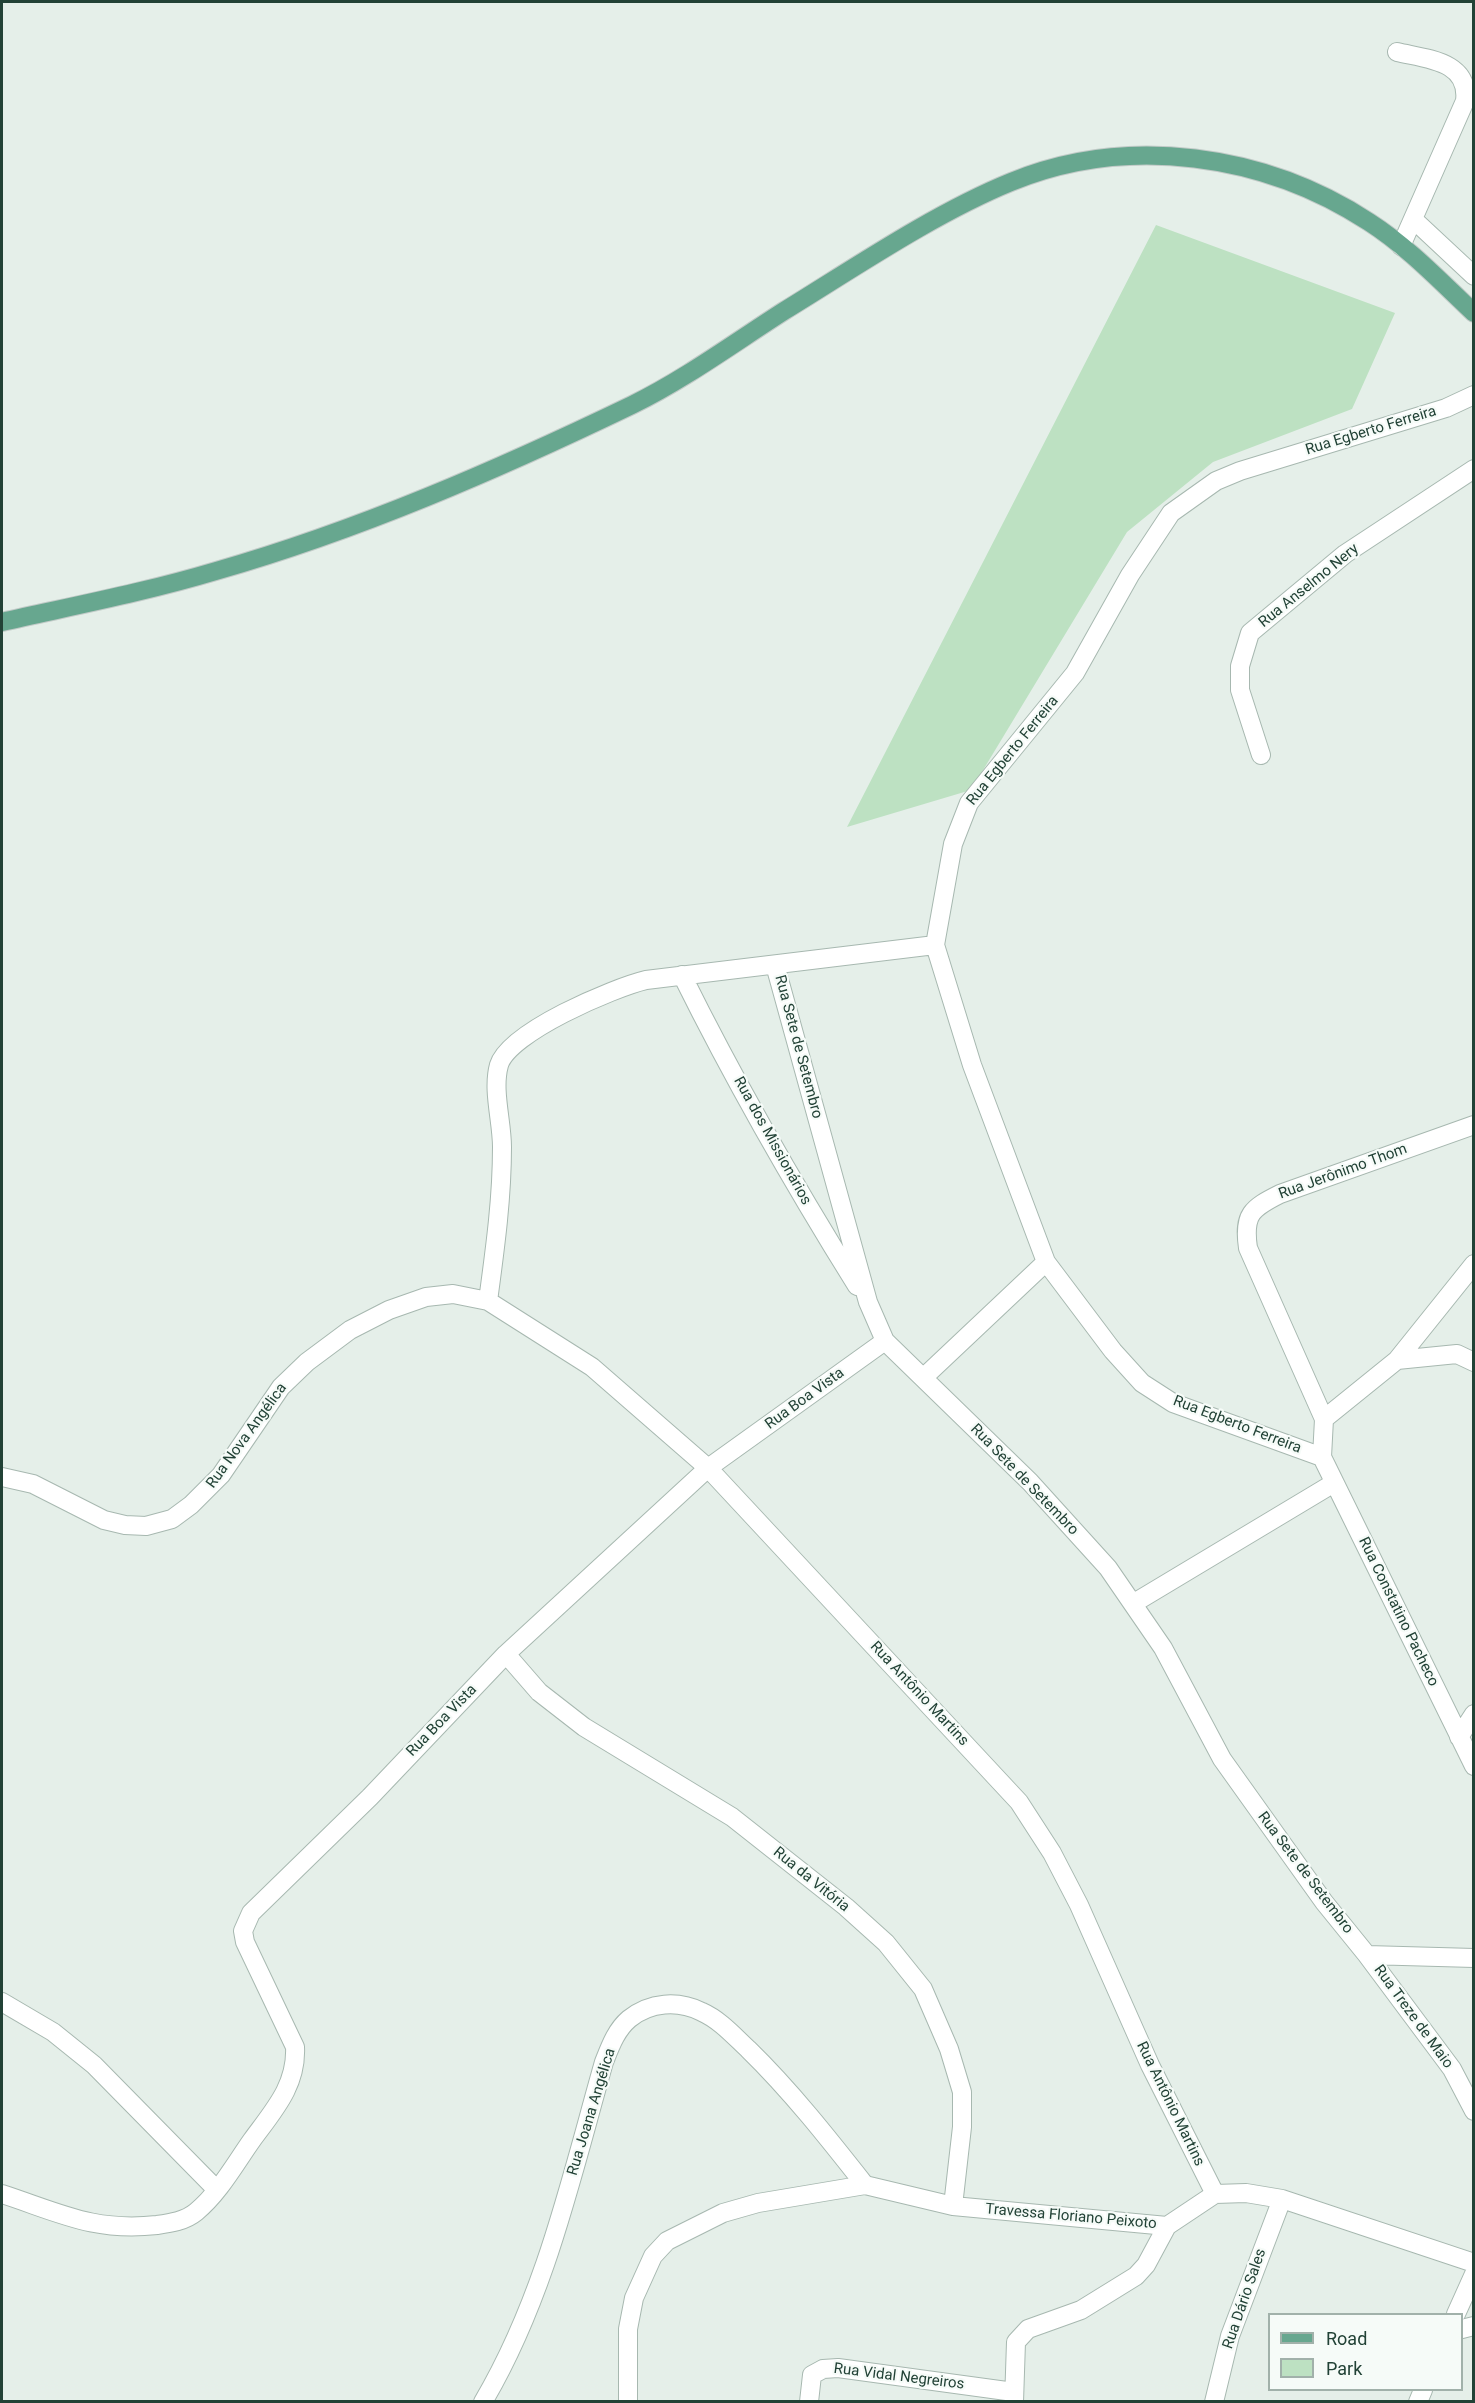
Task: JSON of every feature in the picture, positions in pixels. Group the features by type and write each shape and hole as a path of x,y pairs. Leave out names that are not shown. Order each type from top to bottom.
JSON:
{"main road":[{"path":"2,622 213,572 333,533 439,492 637,403 940,217 985,193 1045,171 1103,158 1146,156 1198,159 1248,167 1304,186 1372,224 1401,246 1473,313"}],"street":[{"path":"1397,52 1455,69 1465,83 1466,93 1462,108 1401,246"},
{"path":"1413,219 1473,276"},
{"name":"Rua Egberto Ferreira","path":"1322,1458 1173,1403 1142,1383 1113,1352 1046,1262 972,1065 935,945 953,844 969,803 1075,673 1130,575 1172,513 1216,481 1240,471 1446,408 1473,395"},
{"name":"Rua Anselmo Nery","path":"1261,755 1240,690 1240,666 1250,633 1345,554 1473,469"},
{"path":"488,1301 500,1219 502,1145 497,1083 499,1064 512,1047 532,1033 618,987 682,975 775,966 935,945"},
{"name":"Rua Sete de Setembro","path":"775,966 868,1302 885,1341 1030,1482 1108,1568 1163,1648 1222,1759 1324,1902 1367,1955"},
{"name":"Rua dos Missionários","path":"682,975 705,1023 810,1210 868,1302"},
{"name":"Rua Jerônimo Thom","path":"1324,1419 1248,1248 1248,1222 1257,1205 1280,1194 1473,1125"},
{"path":"923,1378 1046,1262"},
{"path":"1322,1458 1324,1419 1396,1360 1473,1264"},
{"name":"Rua Nova Angélica","path":"2,1477 33,1484 104,1520 125,1525 146,1526 172,1519 199,1498 221,1475 281,1387 308,1362 350,1330 389,1310 426,1297 453,1294 488,1301"},
{"name":"Rua Antônio Martins","path":"488,1301 592,1367 708,1468 1019,1802 1052,1853 1079,1905 1150,2064 1215,2194"},
{"name":"Rua Boa Vista","path":"2,2194 89,2224 115,2227 175,2223 195,2213 217,2190 288,2090 296,2064 295,2047 245,1942 245,1923 251,1913 370,1797 506,1654 708,1468 885,1341"},
{"path":"1396,1360 1457,1354 1473,1362"},
{"name":"Rua Constatino Pacheco","path":"1322,1458 1473,1766"},
{"path":"1134,1604 1334,1483"},
{"name":"Rua da Vitória","path":"506,1654 539,1692 584,1727 732,1817 846,1907 886,1943 923,1989 949,2049 962,2092 962,2127 953,2206"},
{"path":"1459,1737 1473,1714"},
{"path":"1367,1955 1473,1958"},
{"name":"Rua Treze de Maio","path":"1367,1955 1452,2069 1473,2111"},
{"path":"2,2002 53,2032 94,2066 217,2190"},
{"name":"Rua Joana Angélica","path":"483,2402 507,2360 541,2278 603,2062 616,2035 628,2020 643,2010 661,2004 680,2004 702,2012 725,2026 808,2113 865,2185"},
{"path":"628,2402 628,2329 634,2298 653,2256 667,2241 723,2213 758,2203 865,2185"},
{"name":"Travessa Floriano Peixoto","path":"865,2185 953,2206 1167,2226 1215,2194"},
{"path":"1215,2194 1246,2193 1282,2199 1473,2263"},
{"name":"Rua Dário Sales","path":"1214,2402 1230,2336 1282,2199"},
{"path":"1014,2397 1016,2342 1021,2334 1028,2329 1081,2310 1136,2276 1146,2265 1167,2226"},
{"path":"1456,2313 1473,2274"},
{"name":"Rua Vidal Negreiros","path":"809,2402 812,2375 823,2369 838,2368 1014,2397"}],"green space":[{"path":"1156,225 1395,313 1352,409 1213,462 1127,532 971,790 847,827"}]}
